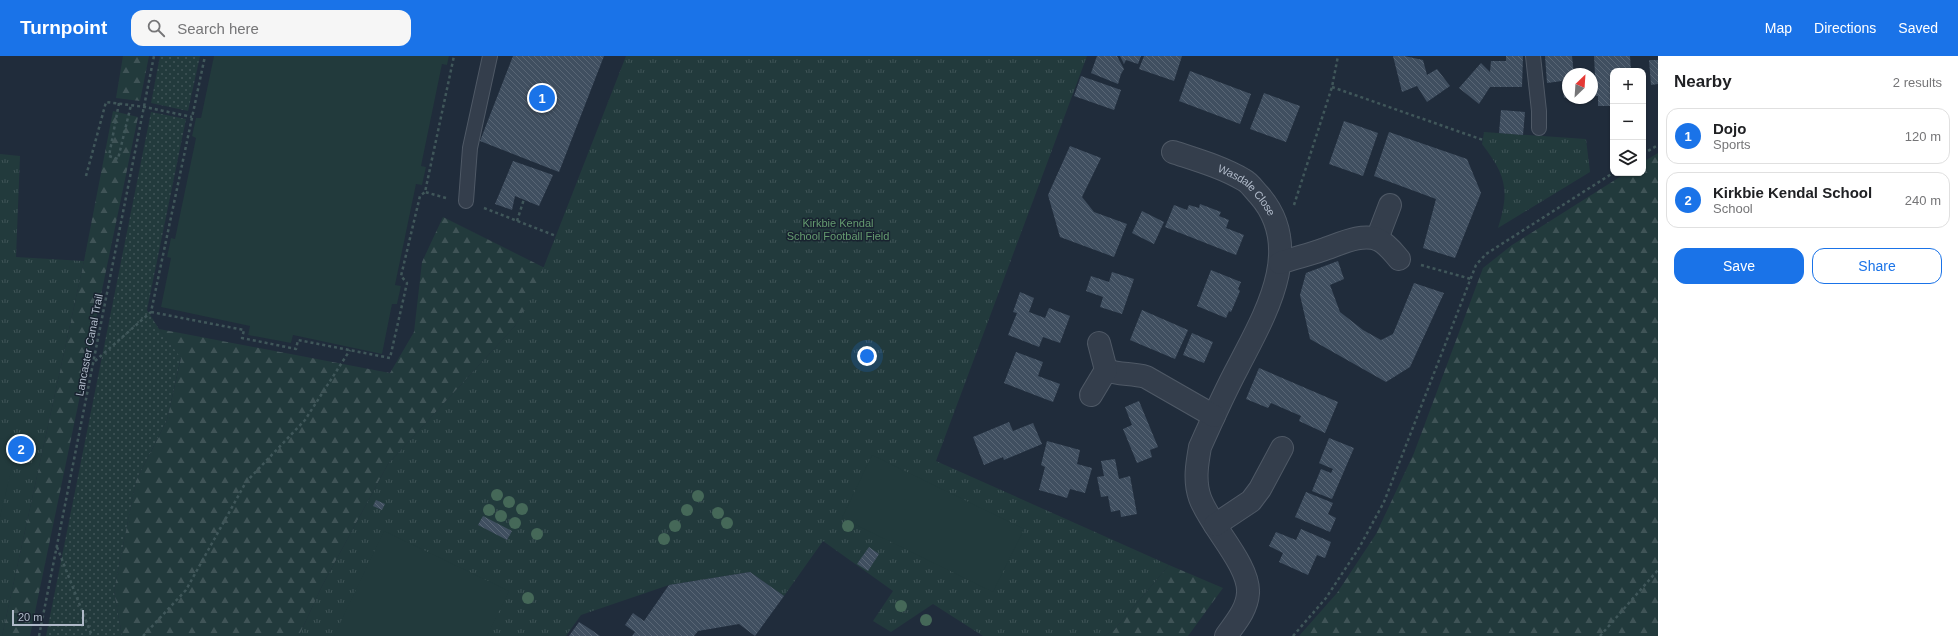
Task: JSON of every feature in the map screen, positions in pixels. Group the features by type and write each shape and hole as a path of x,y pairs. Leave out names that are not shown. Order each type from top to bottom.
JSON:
{"street":[{"name":"Wasdale Close","path":"1173,152 1210,164 1245,180 1265,202 1278,228 1280,245 1280,262 1269,306 1200,447 1196,472 1200,498 1245,574 1248,592 1244,610 1226,636"},
{"path":"1378,239 1390,205"},
{"path":"1280,262 1322,250 1343,241 1359,238 1378,239 1389,247 1399,260"},
{"path":"1091,395 1106,370 1099,343"},
{"path":"1106,370 1113,373 1135,374 1146,377 1214,416"},
{"path":"1215,525 1251,502 1260,489 1282,448"}],"lane":[{"path":"466,201 470,148 490,56"},
{"path":"1533,56 1539,111 1539,128"}],"path":[{"name":"Lancaster Canal Trail","path":"39,636 154,56"},
{"path":"94,361 151,312 205,56"},
{"path":"151,312 244,330 242,338 296,349 298,340 390,358 407,283 401,276 420,196 425,192 454,56"},
{"path":"1278,228 1292,214 1332,87 1338,56"},
{"path":"1332,87 1482,140"},
{"path":"86,176 106,102 145,107 192,117"},
{"path":"119,104 109,156 118,159 131,105"},
{"path":"1646,152 1658,145"},
{"path":"1293,636 1326,598 1359,548 1384,502 1476,265 1486,254 1610,175"},
{"path":"425,192 466,201 556,236"},
{"path":"517,221 524,199"},
{"path":"1399,260 1471,279"},
{"path":"143,636 186,590 246,482 305,420 350,350"},
{"path":"56,547 92,636"},
{"path":"1600,636 1658,570"}],"green space":[{"path":"123,56 149,56 140,101 116,98"},
{"path":"160,56 200,56 188,111 151,103"},
{"path":"214,56 449,56 447,65 442,64 421,166 426,167 422,185 416,184 395,285 401,286 397,304 392,304 382,354 293,335 291,343 248,335 250,326 161,307 171,258 167,257 171,238 175,239 196,138 192,136 196,118 201,118"},
{"name":"Kirkbie Kendal School Football Field","path":"626,56 1087,56 936,461 1169,565 1114,630 1104,636 983,636 933,604 891,632 873,621 893,591 823,541 784,596 750,572 669,585 581,615 566,636 299,636 321,588 388,464 515,326 534,292"},
{"path":"113,111 138,117 30,636 2,636 84,261"},
{"path":"151,112 186,119 147,310 159,329 181,357 167,420 136,481 114,591 122,636 46,636"},
{"path":"1484,132 1586,139 1590,172 1498,228 1504,204 1504,184 1501,174 1482,144"},
{"path":"1658,153 1658,636 1299,636 1337,593 1376,534 1414,453 1483,268 1512,245 1621,176 1646,176 1646,160"},
{"path":"0,154 20,156 16,257 84,261 2,636 0,636"},
{"path":"443,217 545,268 538,286 515,326 388,464 321,588 299,636 122,636 114,591 136,481 167,420 181,358 159,329 390,373 414,332 422,262"},
{"path":"0,438 18,442 0,517"},
{"path":"872,455 1024,529 993,592 842,518"},
{"path":"384,531 509,591 487,636 334,636"},
{"path":"1169,565 1223,588 1188,636 1104,636 1114,630"}],"building":[{"path":"513,56 604,56 559,172 480,141"},
{"path":"1097,56 1117,56 1124,69 1118,84 1091,73"},
{"path":"1120,56 1141,56 1138,64 1126,60 1124,64"},
{"path":"1144,56 1182,56 1174,81 1139,69"},
{"path":"1393,56 1404,56 1423,60 1427,75 1437,69 1450,86 1427,102 1417,86 1402,92"},
{"path":"1506,56 1523,56 1522,87 1490,87 1479,104 1459,88 1481,63 1490,72 1491,61 1506,61"},
{"path":"1545,56 1572,56 1573,68 1562,68 1562,81 1547,83"},
{"path":"1594,56 1630,56 1631,68 1610,68 1610,106 1598,106 1598,68 1595,68"},
{"path":"1649,60 1658,60 1658,84 1651,85"},
{"path":"1190,71 1251,94 1240,124 1179,101"},
{"path":"1081,76 1121,90 1114,110 1074,96"},
{"path":"1264,93 1300,106 1286,142 1250,129"},
{"path":"1501,110 1525,112 1523,135 1499,133"},
{"path":"1344,121 1378,133 1363,176 1329,164"},
{"path":"1389,132 1467,159 1481,193 1455,258 1423,248 1436,199 1374,176"},
{"path":"1070,146 1101,158 1082,197 1094,212 1127,224 1114,257 1060,237 1048,195"},
{"path":"513,161 553,175 539,206 515,196 512,210 495,204"},
{"path":"1200,204 1221,212 1219,216 1229,220 1226,228 1244,235 1236,255 1165,227 1174,205 1187,210 1189,205 1199,208"},
{"path":"1142,211 1164,222 1154,244 1132,233"},
{"path":"1338,261 1344,279 1330,285 1340,312 1363,330 1381,340 1393,334 1414,283 1444,293 1410,367 1386,382 1310,339 1300,295 1306,273"},
{"path":"1211,270 1241,282 1238,289 1240,291 1231,312 1229,311 1226,318 1197,306"},
{"path":"1112,272 1134,279 1122,314 1100,307 1103,297 1086,291 1091,276 1109,282"},
{"path":"1020,292 1034,298 1029,312 1045,318 1049,308 1070,316 1060,343 1043,337 1039,347 1008,335 1017,313 1013,312"},
{"path":"1142,310 1188,330 1175,359 1130,340"},
{"path":"1192,333 1213,342 1204,363 1183,355"},
{"path":"1016,352 1043,362 1038,376 1060,384 1053,402 1004,383"},
{"path":"1259,368 1338,402 1325,433 1299,421 1301,416 1271,403 1268,408 1246,399"},
{"path":"1139,401 1158,447 1150,450 1152,457 1137,463 1123,429 1132,425 1125,407"},
{"path":"1009,422 1013,431 1033,423 1042,444 1004,460 1003,457 984,465 973,437"},
{"path":"1329,438 1354,448 1332,499 1312,491 1321,469 1331,473 1333,469 1319,463"},
{"path":"1047,441 1080,450 1077,464 1092,468 1085,493 1070,489 1067,498 1039,490 1045,467 1041,465"},
{"path":"1115,459 1119,479 1130,476 1137,514 1121,517 1120,510 1111,512 1108,496 1101,497 1097,477 1104,476 1101,461"},
{"path":"1306,492 1333,503 1328,514 1336,518 1330,532 1295,517"},
{"path":"376,500 385,504 382,510 373,506"},
{"path":"483,516 512,531 507,540 478,525"},
{"path":"1301,529 1331,542 1325,558 1317,555 1308,575 1279,562 1283,553 1269,546 1276,532 1296,540"},
{"path":"869,547 879,554 868,571 857,564"},
{"path":"750,572 784,596 755,636 739,624 698,631 694,636 632,636 635,632 625,625 633,613 644,621 669,585"},
{"path":"579,622 590,629 600,636 569,636"}],"place":[{"name":"Dojo","path":"542,98"},
{"name":"Kirkbie Kendal School","path":"21,449"}]}
